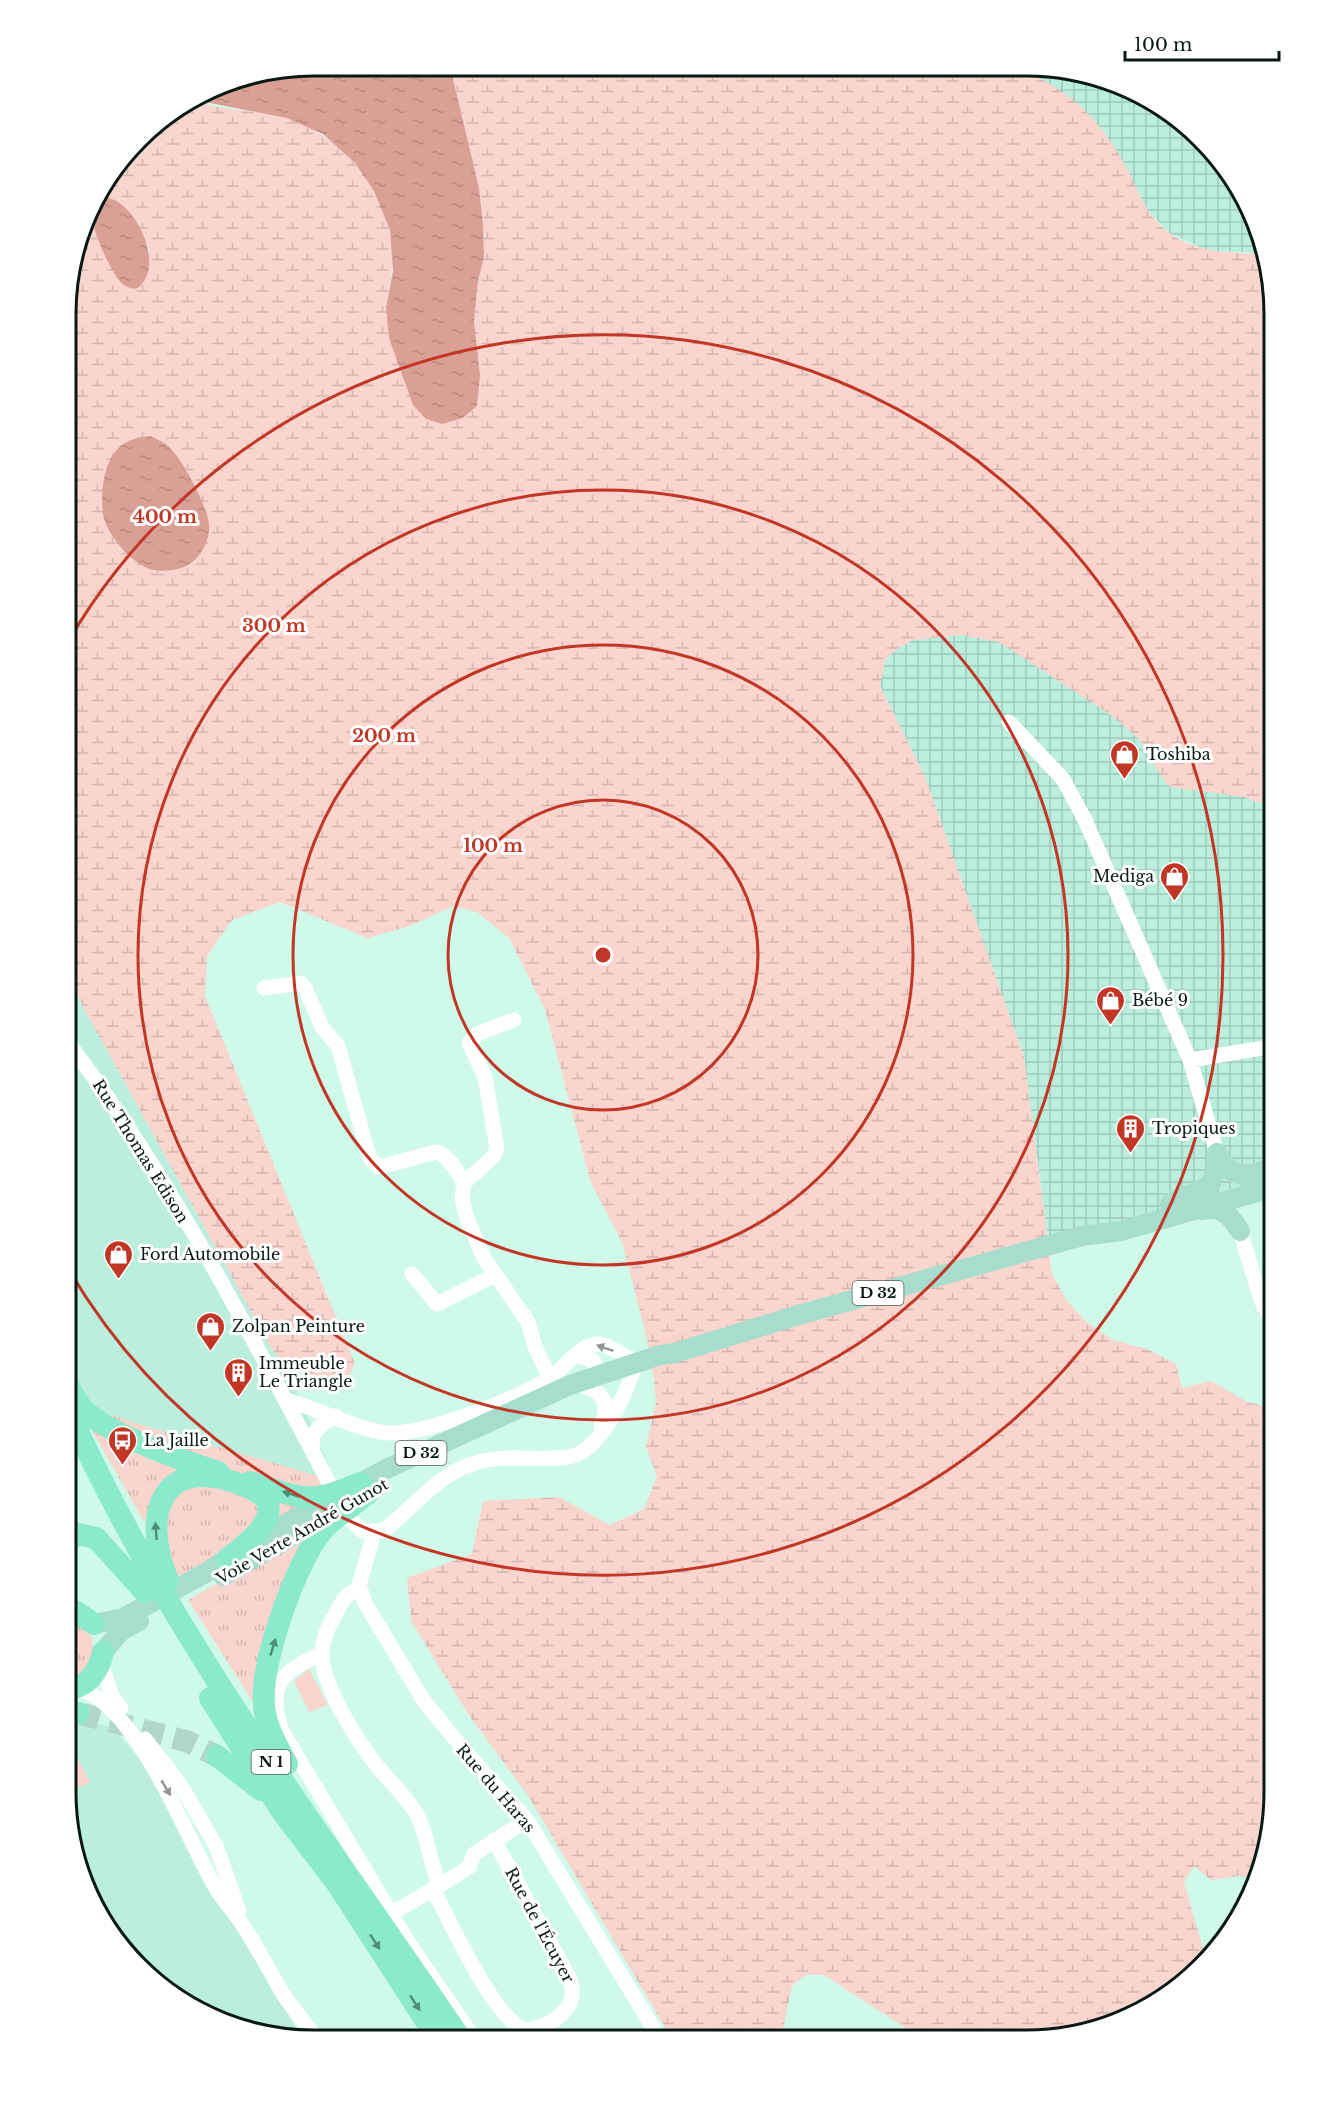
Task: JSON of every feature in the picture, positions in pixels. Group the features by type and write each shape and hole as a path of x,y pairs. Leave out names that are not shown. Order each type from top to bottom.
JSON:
{"highway":[{"path":"76,1402 88,1414 123,1434 201,1466 307,1499 364,1488"},
{"name":"N 1","path":"76,1425 108,1491 186,1631 257,1742 455,2030"},
{"name":"N 1","path":"76,1458 145,1592 275,1800 336,1882 432,2030"},
{"path":"227,1559 253,1537 266,1521 269,1507 266,1499 249,1487 218,1478 201,1476 177,1482 164,1492 155,1521 162,1565 170,1587 197,1634 407,1954 410,1964"},
{"path":"306,1800 267,1722 263,1692 267,1669 290,1594 305,1558 326,1527 364,1488"},
{"path":"76,1536 82,1533 96,1538 145,1592"},
{"path":"76,1612 94,1624"},
{"path":"76,1685 91,1678 102,1657"},
{"path":"217,1756 275,1800"}],"main road":[{"path":"1217,1153 1224,1165 1236,1174 1247,1175 1264,1171"},
{"path":"1175,1208 1213,1182 1217,1153"},
{"name":"Voie Verte André Gunot","path":"1175,1208 1264,1179"},
{"name":"Voie Verte André Gunot","path":"102,1657 114,1637 128,1621 469,1430 555,1389 588,1382 795,1316 1082,1236 1120,1218 1264,1188"},
{"path":"1240,1231 1239,1213 1243,1205 1264,1197"},
{"path":"1175,1208 1218,1209 1229,1215 1240,1231"},
{"name":"Voie Verte André Gunot","path":"200,1582 227,1559 271,1532 364,1488"},
{"name":"Voie Verte André Gunot","path":"94,1624 128,1621"}],"street":[{"path":"1009,722 1052,766 1071,792 1190,1060 1217,1153"},
{"path":"264,988 294,982 301,983 305,988 322,1027 338,1046 371,1160 378,1167 438,1152 445,1155 464,1183"},
{"path":"514,1020 477,1034 469,1043 485,1077 497,1148 493,1157 464,1183 462,1198 466,1216 495,1275 520,1307 555,1389"},
{"path":"1190,1060 1264,1048"},
{"name":"Rue Thomas Edison","path":"76,1053 110,1098 206,1256 330,1485"},
{"path":"1240,1231 1264,1306"},
{"path":"412,1274 437,1304 495,1275"},
{"path":"285,1400 373,1430 406,1432 555,1389 576,1356 598,1344 634,1366 611,1420 587,1447 569,1457 510,1456 469,1465 437,1482 395,1522 374,1533 363,1531 349,1519"},
{"path":"576,1356 593,1360 596,1367 588,1382 600,1394 606,1409 596,1438"},
{"path":"314,1454 312,1434 318,1426 336,1416"},
{"path":"374,1533 361,1575 359,1590 352,1592 344,1599 326,1632 322,1653 328,1681 351,1727 376,1765 418,1818 437,1888"},
{"name":"Rue du Haras","path":"359,1590 424,1701 463,1749 527,1820 655,2030"},
{"path":"322,1653 306,1660 279,1684 273,1696 282,1731 391,1914 469,2030"},
{"path":"102,1657 112,1696 180,1784 214,1841 243,1925"},
{"path":"76,1689 94,1693 105,1701 169,1792 217,1889 243,1925 284,1996 310,2030"},
{"path":"391,1914 469,1867 474,1854 527,1820"},
{"name":"Rue de l'Écuyer","path":"437,1888 489,1994 511,2021 526,2030 562,2015 573,1998 570,1978 494,1840"},
{"path":"197,1848 207,1856 214,1851 214,1841"}],"shaded area":[{"path":"1034,76 1073,81 1103,89 1146,108 1184,135 1206,157 1233,195 1256,253 1209,251 1169,233 1142,204 1129,172"},
{"path":"962,635 1000,642 1111,715 1139,739 1165,782 1187,790 1210,790 1245,797 1264,805 1264,1195 1050,1254 1024,1057 925,777 880,686 885,660 897,649 913,640"},
{"path":"76,994 271,1348 287,1367 336,1483 124,1420 76,1401"},
{"path":"76,1719 112,1727 169,1792 296,2029 268,2025 238,2017 195,1998 157,1971 126,1937 101,1897 89,1868 81,1838 76,1792"}],"green space":[{"path":"452,76 1027,76 1035,77 1050,84 1081,107 1095,121 1118,153 1148,210 1167,231 1177,238 1200,247 1226,252 1256,253 1264,299 1264,805 1245,797 1171,787 1165,782 1139,739 1111,715 999,642 962,635 913,640 897,649 885,660 880,686 925,777 1024,1057 1052,1274 1067,1301 1085,1321 1113,1340 1147,1349 1176,1364 1182,1388 1211,1381 1247,1402 1264,1406 1264,1807 1260,1838 1248,1877 1239,1876 1211,1880 1194,1866 1184,1882 1204,1951 1184,1971 1146,1998 1103,2017 1073,2025 1042,2029 909,2030 824,1975 805,1975 792,1986 783,2030 667,2030 527,1794 470,1717 411,1621 407,1578 472,1554 483,1501 559,1497 610,1525 644,1509 657,1477 646,1446 656,1403 654,1379 647,1339 622,1242 591,1183 545,1010 509,938 477,912 453,906 410,926 367,938 280,902 232,920 207,956 205,996 355,1364 348,1378 335,1383 287,1367 271,1348 76,994 76,314 81,268 89,238 108,195 135,157 157,135 204,104 285,117 303,124 321,134 352,160 365,176 385,212 392,250 392,270 386,308 476,346 474,321 478,281 484,257 479,188","holes":["132,215 150,251 117,276 95,231"]},
{"path":"76,1402 144,1426 351,1488 230,1572 206,1584 195,1567 176,1578"},
{"path":"321,1524 260,1713 188,1600"},
{"path":"76,1623 87,1628 93,1644 91,1659 82,1671 76,1674"},
{"path":"309,1669 328,1705 309,1712 294,1681"},
{"path":"76,1756 90,1782 76,1789"}],"water":[{"path":"452,76 479,188 484,257 478,281 474,321 480,376 477,406 463,418 442,424 426,419 413,405 389,338 386,308 393,271 390,230 374,191 355,163 323,134 287,118 206,102 238,89 268,81 299,77"},
{"path":"106,198 115,200 135,219 148,248 149,263 146,277 138,288 127,287 119,281 94,226"},
{"path":"151,436 173,451 199,495 208,518 209,532 202,552 193,562 173,570 149,569 134,560 114,538 103,514 103,485 112,456 128,441"}],"tunnel":[{"path":"78,1713 186,1741 217,1756"}],"place":[{"name":"Toshiba","path":"1125,780"},
{"name":"Mediga","path":"1175,902"},
{"name":"Bébé 9","path":"1111,1026"},
{"name":"Tropiques","path":"1131,1154"},
{"name":"Ford Automobile","path":"119,1280"},
{"name":"Zolpan Peinture","path":"211,1352"},
{"name":"Immeuble Le Triangle","path":"238,1398"},
{"name":"La Jaille","path":"123,1466"}]}
